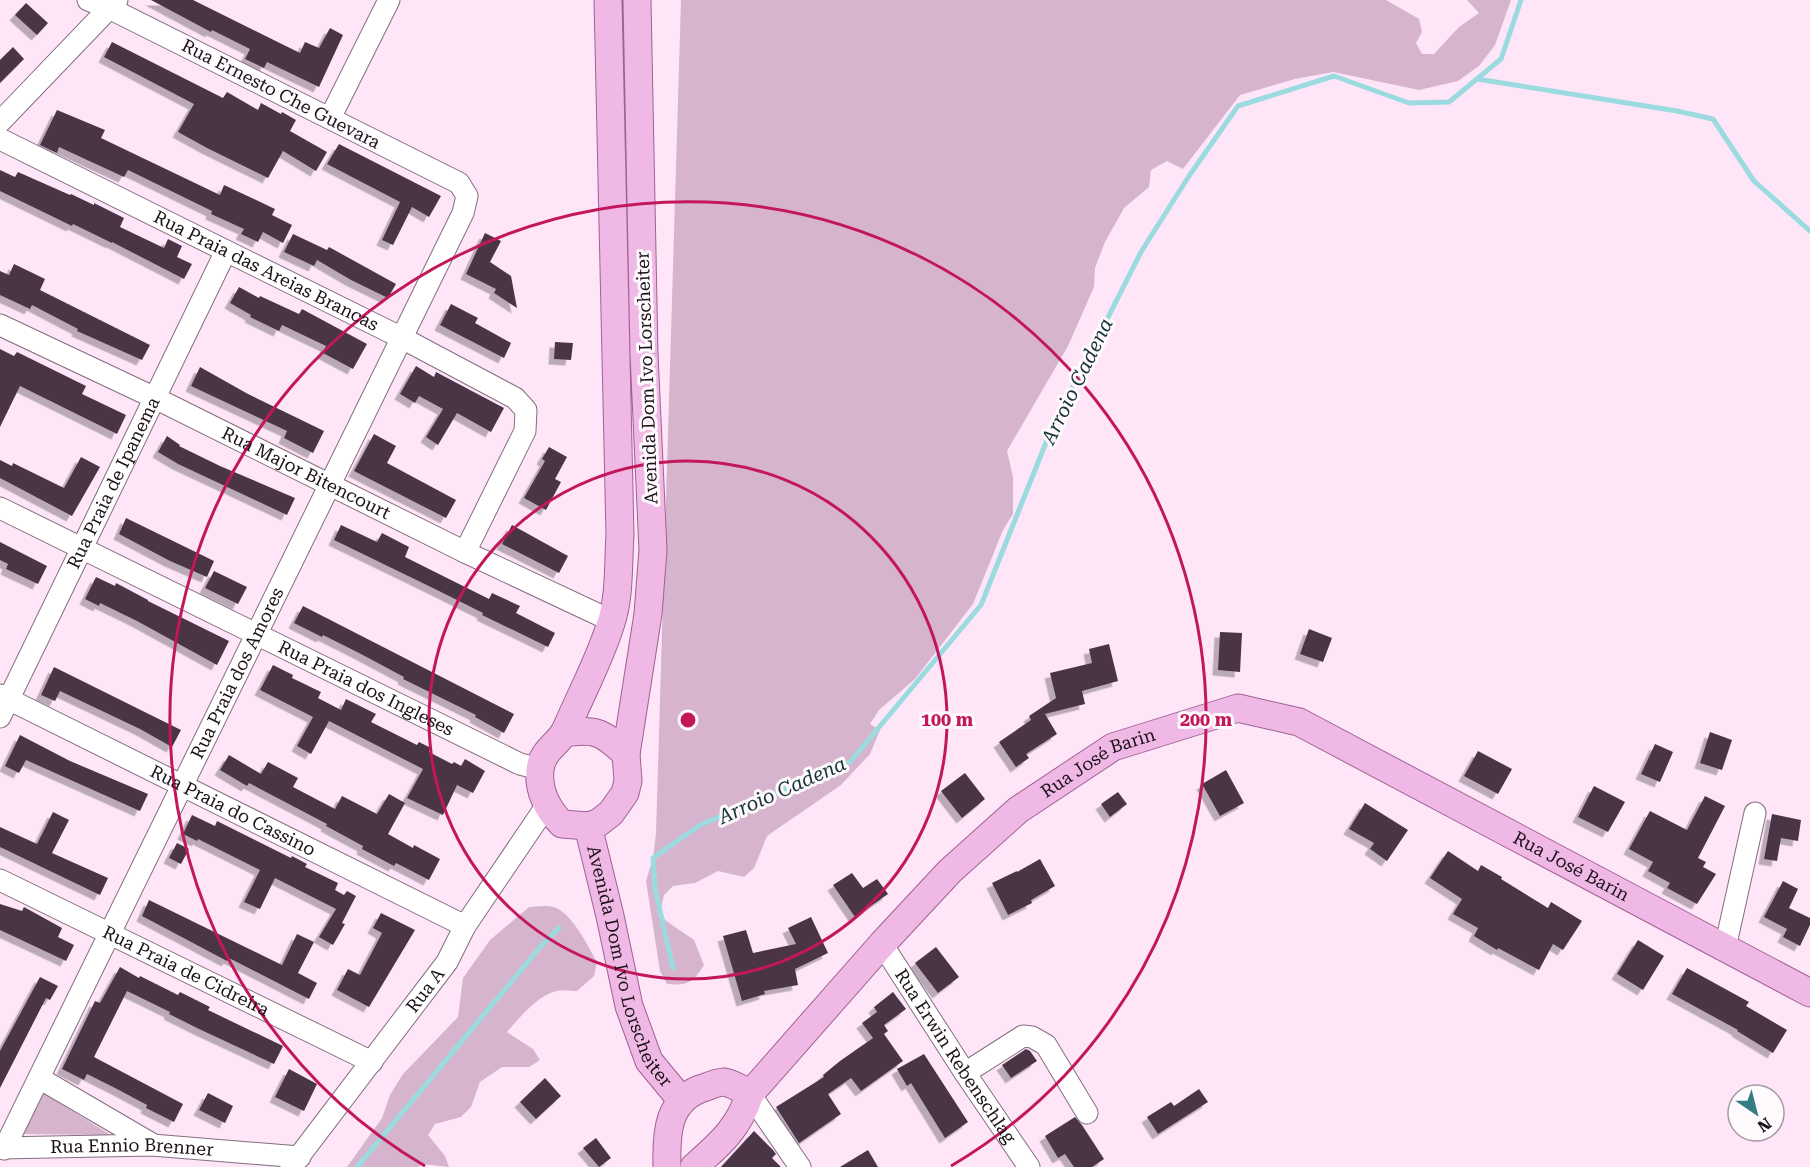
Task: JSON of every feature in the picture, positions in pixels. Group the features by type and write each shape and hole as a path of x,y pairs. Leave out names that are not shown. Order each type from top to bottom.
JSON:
{"main road":[{"name":"Avenida Dom Ivo Lorscheiter","path":"540,769 549,747 564,733 612,621 620,536 608,0"},
{"name":"Avenida Dom Ivo Lorscheiter","path":"547,805 562,824 588,826 598,823 611,813 625,793 628,781 626,754 642,657 653,550 644,354 637,0"},
{"name":"Rua José Barin","path":"694,1167 722,1142 743,1115 750,1094 882,944 950,871 1018,810 1113,747 1238,708 1299,722 1810,993"},
{"path":"564,733 591,731 602,734 626,754"},
{"path":"540,769 540,780 547,805"},
{"name":"Avenida Dom Ivo Lorscheiter","path":"588,826 629,1006 649,1061 682,1101"},
{"name":"Avenida Dom Ivo Lorscheiter","path":"667,1167 666,1142 669,1124 674,1110 682,1101 695,1090 724,1082 750,1094"}],"street":[{"name":"Rua Ernesto Che Guevara","path":"88,0 113,4 459,183 467,196"},
{"path":"330,118 389,0"},
{"path":"0,122 113,4"},
{"name":"Rua Praia das Areias Brancas","path":"0,139 402,338 515,398 526,410 525,431 465,552"},
{"name":"Rua Praia dos Amores","path":"2,1149 39,1078 463,213 467,196"},
{"name":"Rua Praia de Ipanema","path":"3,704 82,548 226,251"},
{"name":"Rua Major Bitencourt","path":"0,325 155,398 465,552 612,621"},
{"name":"Rua Praia dos Ingleses","path":"0,508 520,764 540,769"},
{"name":"Rua Praia do Cassino","path":"3,704 182,785 465,926"},
{"name":"Rua A","path":"295,1162 447,962 465,926 547,805"},
{"path":"1725,948 1755,813"},
{"name":"Rua Praia de Cidreira","path":"0,880 372,1062"},
{"name":"Rua Erwin Rebenschlag","path":"882,944 1029,1167"},
{"path":"965,1073 1023,1036 1032,1037 1046,1045 1087,1113"},
{"path":"39,1078 152,1144"},
{"path":"750,1094 800,1167"},
{"name":"Rua Ennio Brenner","path":"2,1149 152,1144 295,1162"}],"shaded area":[{"path":"681,0 1386,0 1419,19 1422,32 1416,43 1422,54 1434,54 1459,27 1479,13 1467,0 1511,0 1495,45 1479,66 1458,81 1419,90 1333,72 1295,79 1240,95 1183,169 1167,161 1151,170 1149,187 1124,208 1105,242 1095,268 1094,287 1068,346 1007,451 1013,477 1013,514 1003,530 973,604 915,679 879,710 870,724 880,730 870,754 841,785 767,836 754,868 744,877 718,871 695,883 673,886 664,895 661,908 665,920 694,940 704,965 690,982 667,984 660,971 646,881 653,858 656,833"},
{"path":"544,906 560,910 578,930 597,962 594,976 577,991 557,991 543,997 530,1007 507,1032 533,1049 540,1060 529,1067 502,1067 480,1082 471,1107 461,1117 435,1124 428,1135 445,1156 449,1167 423,1164 418,1167 347,1167 382,1118 390,1095 403,1074 458,1017 463,978 490,940 529,907"},
{"path":"38,1090 111,1135 18,1134"}],"building":[{"path":"151,0 193,0 300,53 305,42 319,48 330,28 343,35 319,87 267,62 264,68 245,59 250,49 212,30 211,32"},
{"path":"26,3 48,23 37,35 15,15"},
{"path":"112,42 223,98 227,92 258,110 261,103 281,114 282,112 296,120 290,131 327,152 316,171 283,151 268,178 207,148 178,132 194,104 104,57"},
{"path":"13,47 24,59 0,83 0,60"},
{"path":"57,110 105,130 101,138 220,195 224,185 275,209 272,215 292,225 283,243 263,232 258,242 241,234 244,229 128,170 124,177 59,147 57,153 40,145"},
{"path":"339,144 441,196 429,217 412,207 393,245 382,240 400,202 327,164"},
{"path":"0,170 15,177 18,172 94,205 94,203 124,218 120,227 164,248 168,239 182,246 177,257 192,264 184,279 112,242 73,224 72,226 0,191"},
{"path":"485,233 501,241 490,262 511,276 517,308 494,293 496,289 466,274"},
{"path":"293,234 327,250 329,247 396,284 388,298 317,260 314,266 284,252"},
{"path":"14,264 45,279 40,290 150,345 142,360 77,331 78,329 32,305 30,309 0,295 0,271 9,275"},
{"path":"239,287 259,298 260,296 299,314 302,309 367,344 353,369 323,353 326,346 282,325 279,331 250,317 251,315 230,303"},
{"path":"451,304 478,318 475,323 511,343 504,358 440,325"},
{"path":"555,342 573,343 571,360 554,359"},
{"path":"0,349 14,356 17,352 86,386 82,394 126,415 117,434 20,386 0,427"},
{"path":"416,366 434,377 436,372 504,408 491,432 457,413 438,445 426,437 443,409 419,396 415,403 400,394"},
{"path":"200,367 248,394 324,431 313,453 284,438 287,431 191,386"},
{"path":"374,434 396,446 387,463 456,500 446,518 354,471"},
{"path":"167,436 179,446 220,466 295,498 287,515 178,464 158,452"},
{"path":"549,447 567,457 555,479 561,482 546,510 524,498 545,461 542,459"},
{"path":"81,457 100,467 72,516 0,478 0,460 12,466 13,463 64,488"},
{"path":"126,518 214,561 207,577 170,561 119,534"},
{"path":"341,525 377,542 382,533 409,547 405,557 489,599 492,593 520,606 516,613 555,633 548,647 334,540"},
{"path":"512,525 568,556 559,573 502,544"},
{"path":"0,542 47,566 38,584 6,569 8,564 0,560"},
{"path":"214,571 247,587 238,604 205,588"},
{"path":"96,577 115,586 116,583 229,641 217,665 137,621 100,603 99,606 85,599"},
{"path":"303,606 514,714 504,733 475,717 476,715 403,679 404,677 359,653 294,623"},
{"path":"1309,629 1332,638 1323,662 1300,654"},
{"path":"1220,632 1242,633 1240,672 1218,670"},
{"path":"1109,644 1118,681 1082,691 1085,704 1045,714 1057,734 1026,754 1029,758 1016,767 999,742 1031,720 1029,716 1056,698 1050,673 1092,663 1089,649"},
{"path":"273,665 293,675 292,678 321,692 318,698 341,710 346,699 376,714 371,722 417,745 419,742 431,748 429,752 452,764 454,762 461,766 465,759 485,771 473,793 457,785 443,815 407,798 423,769 329,721 311,754 297,746 313,717 260,690"},
{"path":"54,667 181,730 172,747 60,691 55,701 41,695"},
{"path":"1710,732 1732,740 1722,770 1700,763"},
{"path":"20,735 70,761 148,794 140,811 26,760 19,773 5,766"},
{"path":"1655,744 1673,752 1660,782 1641,774"},
{"path":"1478,751 1512,769 1498,794 1464,776"},
{"path":"229,755 261,774 268,762 298,778 293,787 335,809 342,796 377,814 389,794 405,803 388,834 440,859 429,880 396,863 394,866 362,849 363,846 326,826 327,824 249,783 247,786 220,770"},
{"path":"1226,770 1244,803 1220,816 1202,784"},
{"path":"965,773 985,799 962,818 941,791"},
{"path":"1594,786 1625,802 1608,832 1578,817"},
{"path":"1118,792 1127,804 1110,817 1101,804"},
{"path":"1705,796 1725,806 1698,858 1706,862 1703,867 1716,874 1697,904 1667,888 1670,883 1648,871 1653,862 1629,849 1650,811 1687,830"},
{"path":"1365,803 1408,830 1387,861 1370,849 1374,843 1349,829"},
{"path":"53,812 69,820 52,853 108,878 100,895 0,847 0,827 37,844"},
{"path":"1772,814 1801,820 1798,841 1781,838 1777,861 1764,859"},
{"path":"192,815 215,826 217,821 291,858 292,856 307,864 305,867 338,883 335,890 344,895 347,891 356,896 342,923 345,924 333,945 319,937 336,909 275,878 260,909 244,902 260,870 198,839 197,841 183,834"},
{"path":"177,843 189,849 181,864 169,858"},
{"path":"1448,851 1478,871 1481,865 1548,908 1551,902 1582,921 1563,950 1553,944 1539,970 1474,936 1478,928 1453,914 1462,899 1430,878"},
{"path":"1040,859 1055,886 1031,900 1032,903 1008,915 992,883"},
{"path":"852,873 863,888 877,879 888,894 855,917 833,885"},
{"path":"1783,881 1798,889 1789,908 1810,918 1810,925 1800,946 1783,937 1787,929 1764,917"},
{"path":"149,900 282,965 297,934 314,942 298,973 317,983 309,999 229,958 227,961 142,916"},
{"path":"0,904 22,911 24,907 62,928 58,937 74,945 66,961 0,930"},
{"path":"381,913 415,930 369,1007 337,990 348,969 360,975 382,933 373,928"},
{"path":"811,917 828,953 795,969 798,985 764,991 765,994 742,1001 723,936 746,930 753,953 796,944 788,928"},
{"path":"1638,940 1664,956 1643,990 1617,974"},
{"path":"936,947 959,977 938,993 915,963"},
{"path":"120,967 178,995 180,992 210,1007 208,1010 283,1046 274,1064 199,1029 127,991 94,1057 183,1104 174,1122 146,1108 147,1105 87,1074 84,1080 62,1069 95,1001 100,1003"},
{"path":"1687,968 1749,1002 1746,1006 1787,1030 1773,1053 1738,1030 1672,994"},
{"path":"40,977 58,986 50,1000 46,998 0,1088 0,1051"},
{"path":"893,992 906,1009 884,1025 888,1031 884,1034 903,1061 861,1091 851,1078 828,1094 841,1114 799,1143 776,1107 824,1077 823,1075 840,1061 873,1038 862,1023 877,1012 874,1007"},
{"path":"1026,1049 1037,1061 1011,1078 1002,1065"},
{"path":"924,1054 968,1122 945,1138 911,1083 907,1086 897,1069"},
{"path":"289,1069 317,1084 304,1111 275,1097"},
{"path":"545,1078 561,1096 536,1119 520,1102"},
{"path":"1199,1089 1208,1102 1158,1134 1147,1117 1171,1102 1174,1106"},
{"path":"208,1093 233,1106 225,1123 199,1110"},
{"path":"1075,1117 1104,1159 1092,1167 1074,1167 1065,1154 1058,1158 1045,1136"},
{"path":"754,1131 776,1154 772,1158 781,1167 721,1167"},
{"path":"596,1138 611,1158 599,1167 583,1148"},
{"path":"868,1150 878,1167 840,1167"}],"waterway":[{"name":"Arroio Cadena","path":"673,968 655,889 653,858 700,825 850,762 981,605 1051,430 1141,252 1189,176 1238,106 1334,76 1409,103 1449,102 1501,59 1521,0"},
{"path":"1477,79 1677,111 1713,119 1754,181 1810,231"},
{"name":"Arroio Cadena","path":"357,1167 541,946 559,928"}]}
